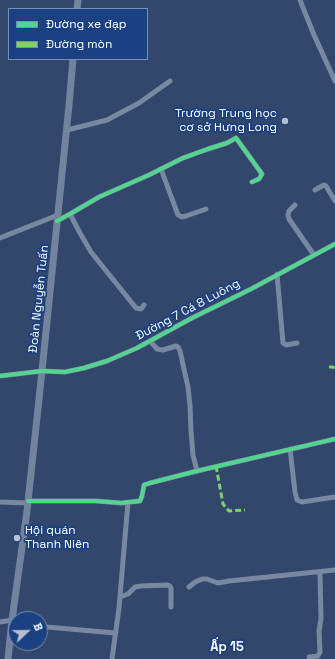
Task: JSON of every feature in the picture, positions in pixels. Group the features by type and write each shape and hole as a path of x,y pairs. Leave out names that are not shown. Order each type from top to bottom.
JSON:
{"main road":[{"name":"Đoàn Nguyễn Tuấn","path":"15,611 42,371 73,60"}],"street":[{"path":"300,0 335,81"},
{"path":"67,130 107,120 139,103 170,81"},
{"path":"0,238 70,214 100,197 183,158 227,143 236,138 262,174 260,179 252,182"},
{"path":"161,169 178,215 182,217 206,209"},
{"path":"315,190 324,185 326,186 335,201"},
{"path":"295,205 289,211 289,219 314,255"},
{"path":"70,214 91,252 136,308 140,309 144,305"},
{"name":"Đường 7 Cá 8 Luông","path":"0,376 42,371 65,372 107,361 137,348 335,244"},
{"path":"277,274 283,343 286,345 297,343"},
{"path":"150,341 157,349 163,350 176,346 180,351 188,387 193,455 197,471"},
{"path":"0,502 96,501 121,503 140,501 144,485 197,471 335,439"},
{"path":"290,449 297,500 302,502 335,496"},
{"path":"112,659 120,596 128,502"},
{"path":"189,587 202,579 207,579 218,583 335,570"},
{"path":"309,657 318,656 320,652 319,631 322,619 320,572"},
{"path":"120,596 128,594 135,588 141,586 167,585 171,588 171,608"},
{"path":"48,627 115,634"}],"marked path":[{"path":"329,367 333,367 335,369"},
{"path":"216,466 223,504 229,511 245,510"}],"cycle path":[{"path":"57,221 99,197 183,158 227,143 236,138 262,174 259,179 252,182"},
{"path":"0,376 42,371 65,372 107,361 137,348 335,244"},
{"path":"28,501 96,501 121,503 140,501 144,485 150,483 335,439"}],"place":[{"name":"Trường Trung học cơ sở Hưng Long","path":"285,121"},
{"name":"Hội quán Thanh Niên","path":"17,538"}],"district":[{"name":"Ấp 15","path":"227,647"}]}
